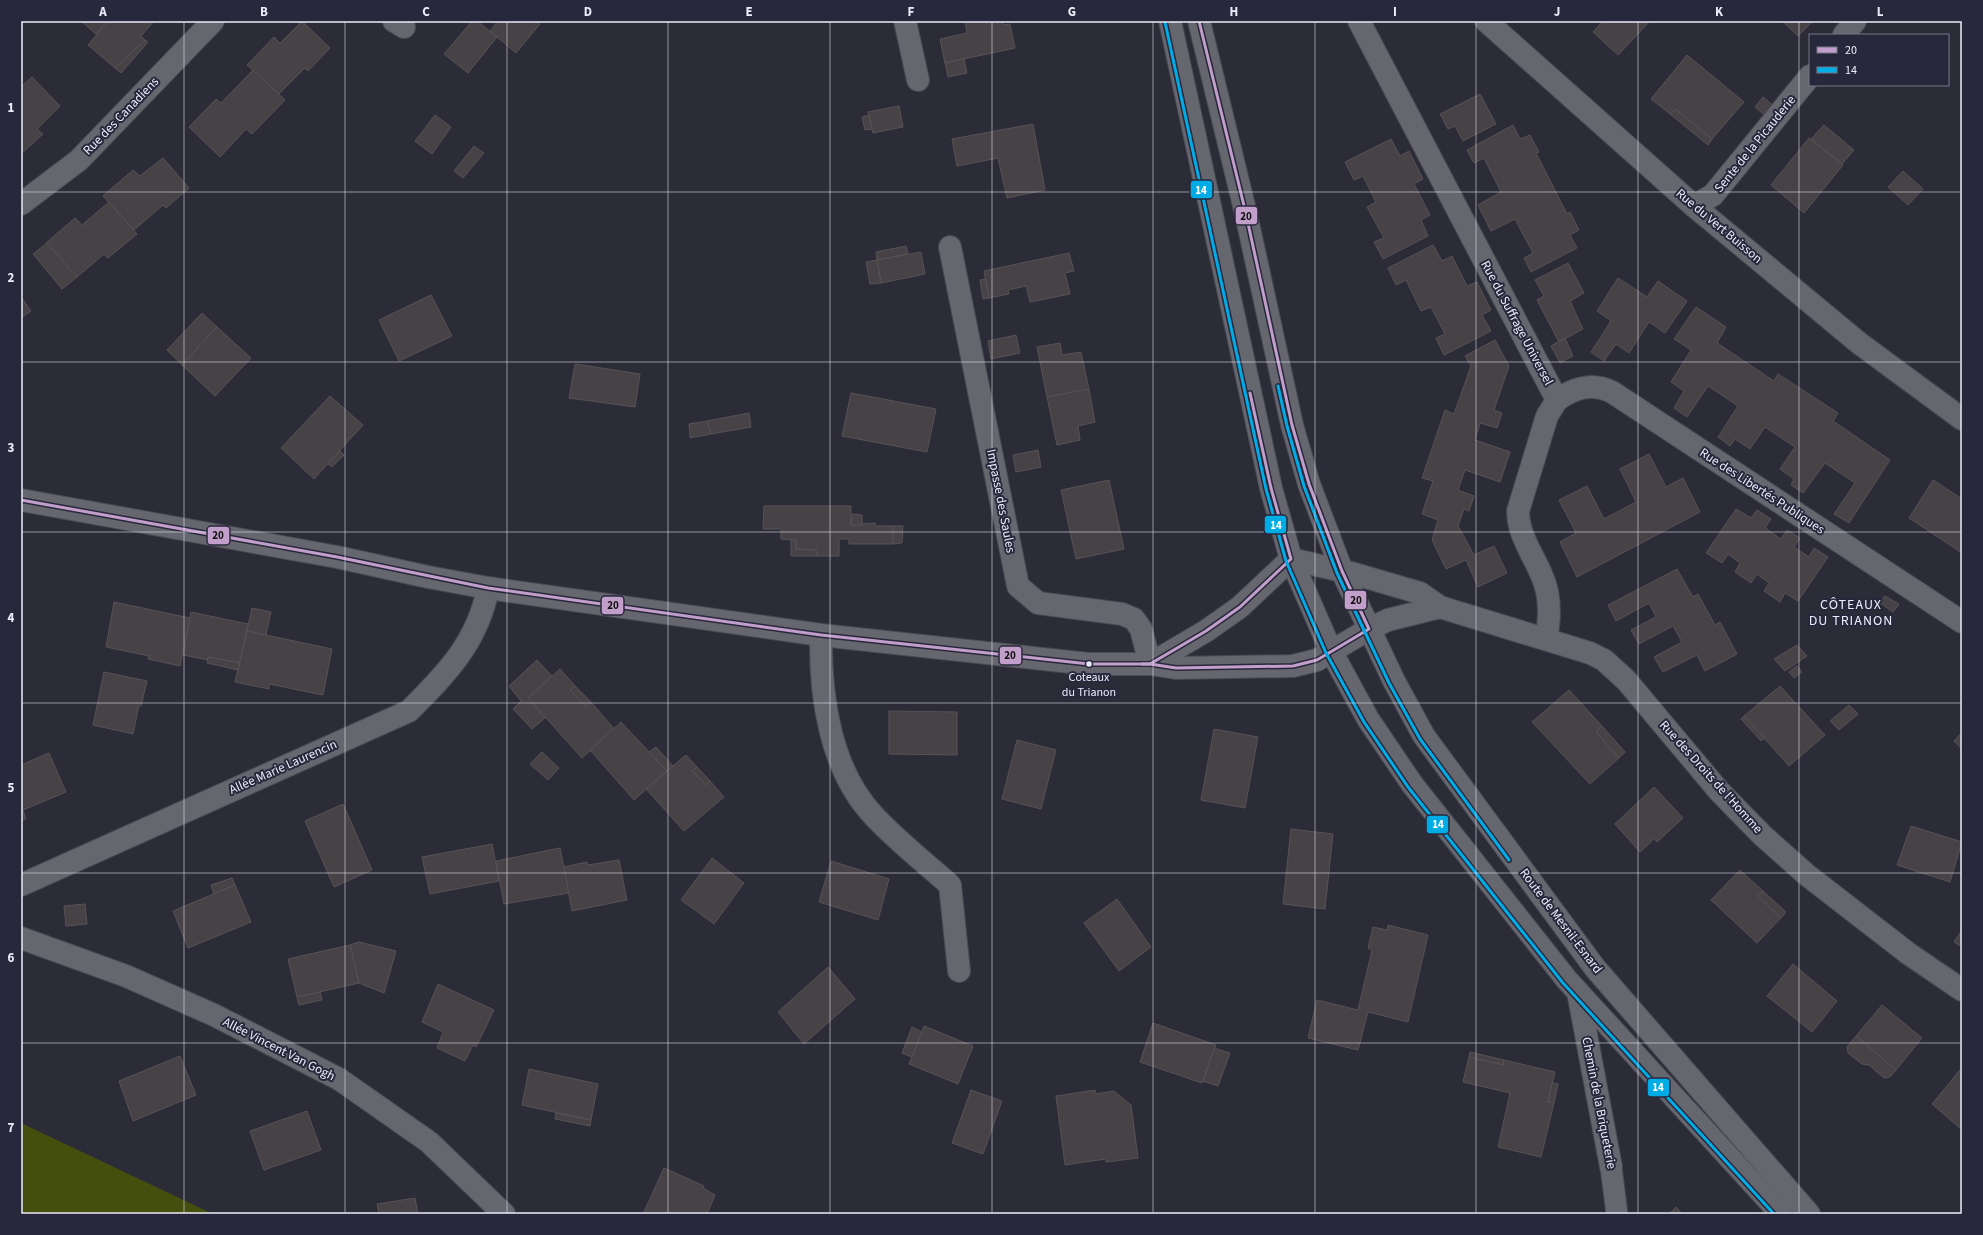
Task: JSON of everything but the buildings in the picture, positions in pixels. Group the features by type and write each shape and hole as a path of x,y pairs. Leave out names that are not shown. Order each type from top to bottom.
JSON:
{"street":[{"name":"Rue des Canadiens","path":"21,204 78,160 213,21"},
{"path":"906,21 918,80"},
{"path":"1170,21 1213,228 1271,488 1291,559 1331,651 1368,719 1412,784 1578,992 1781,1214"},
{"name":"Route de Mesnil-Esnard","path":"1199,21 1246,214 1292,425 1310,484 1342,571 1394,682 1424,736 1591,961 1809,1214"},
{"name":"Rue du Suffrage Universel","path":"1359,21 1557,400 1547,416 1518,510 1520,531 1543,577 1550,608 1546,640"},
{"name":"Rue du Vert Buisson","path":"1486,21 1694,206 1859,343 1962,419"},
{"path":"1845,34 1855,21"},
{"name":"Sente de la Picauderie","path":"1694,206 1713,195 1809,77"},
{"name":"Impasse des Saules","path":"950,247 1018,586 1038,603 1122,614 1134,619 1141,629 1150,664"},
{"name":"Rue des Libertés Publiques","path":"1557,400 1569,392 1582,388 1604,388 1612,392 1962,622"},
{"path":"21,500 337,557 428,577 488,588 821,635 1089,664 1150,664 1176,668 1293,666 1317,660 1369,629 1388,620 1440,607"},
{"path":"1291,559 1342,571 1420,593 1440,607"},
{"path":"1150,664 1206,631 1240,607 1291,559"},
{"name":"Allée Marie Laurencin","path":"21,885 409,711 442,678 462,654 484,606 488,588"},
{"name":"Rue des Droits de l'Homme","path":"1440,607 1590,653 1604,660 1626,680 1719,791 1762,835 1819,884 1909,954 1962,990"},
{"path":"821,635 822,689 826,711 842,762 852,785 873,815 950,885 959,971"},
{"name":"Allée Vincent Van Gogh","path":"21,938 126,976 214,1016 339,1079 429,1142 504,1214"},
{"name":"Chemin de la Briqueterie","path":"1578,992 1611,1167 1617,1214"}],"green space":[{"path":"21,1123 213,1214 21,1214"}],"transit line":[{"name":"20","path":"21,500 337,557 488,588 821,635 1089,664 1150,664 1176,668 1293,666 1317,660 1369,629 1342,571 1309,484 1292,425 1246,214 1199,21"},
{"name":"14","path":"1165,22 1266,489 1286,561 1326,653 1364,722 1408,787 1563,983 1774,1214"},
{"name":"14","path":"1278,386 1287,426 1304,486 1337,573 1389,683 1420,739 1509,860"},
{"name":"20","path":"1142,664 1150,664 1206,631 1240,607 1291,559 1271,488 1250,393"}],"place":[{"name":"Coteaux du Trianon","path":"1089,664"}],"district":[{"name":"CÔTEAUX DU TRIANON","path":"1851,614"}]}
